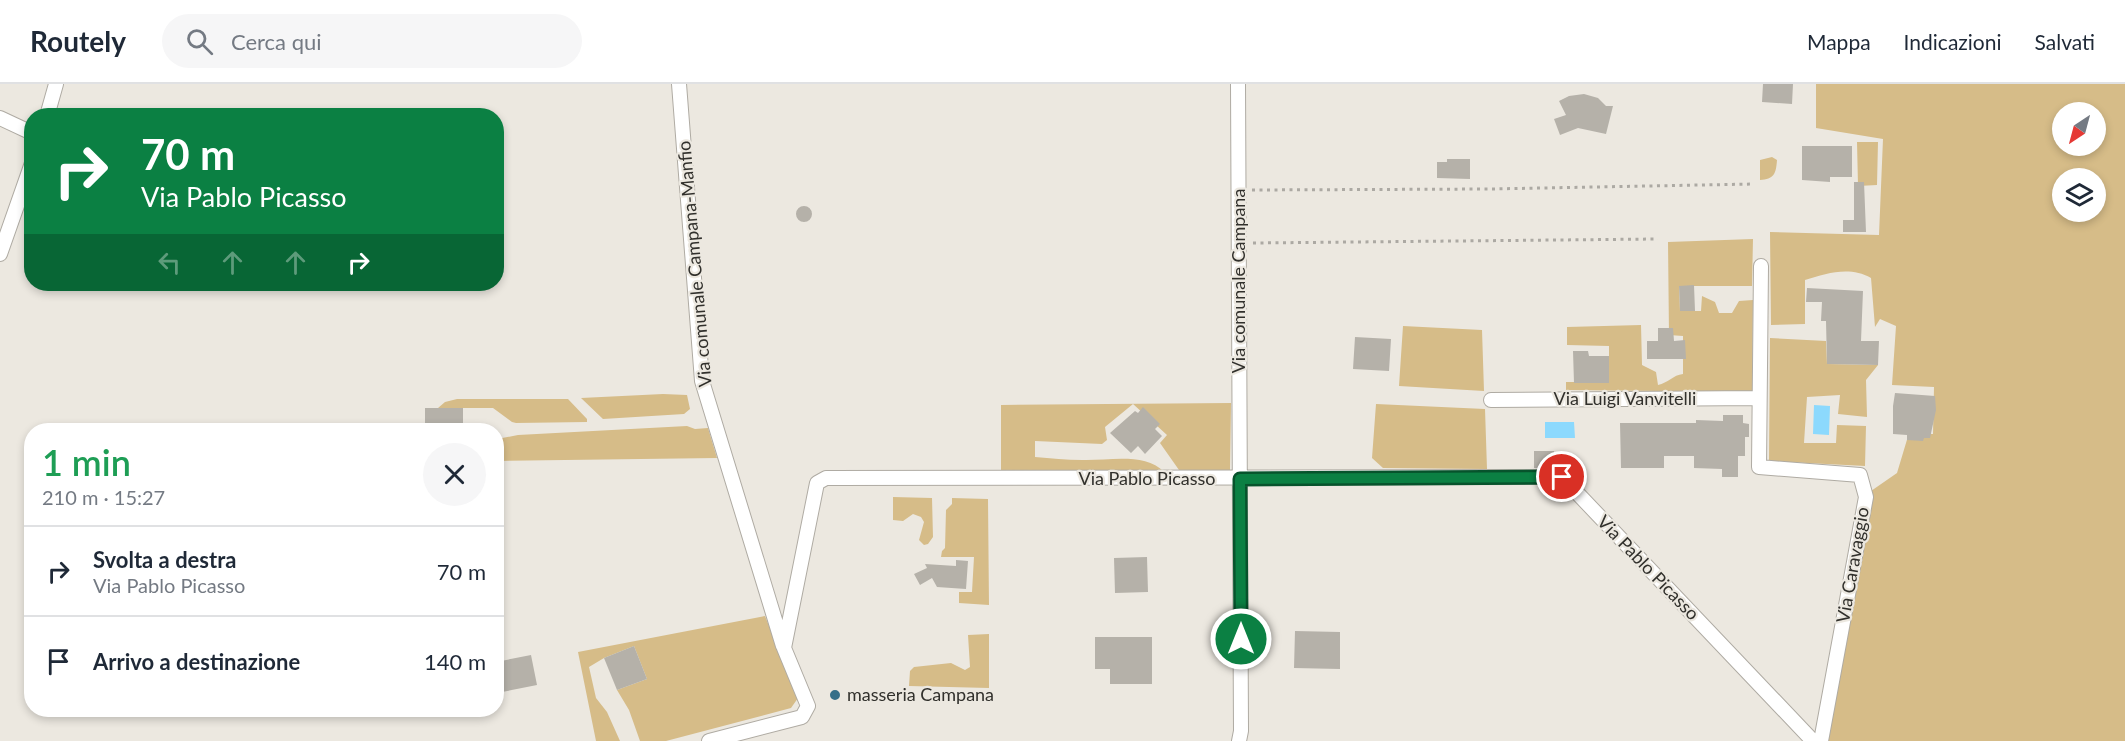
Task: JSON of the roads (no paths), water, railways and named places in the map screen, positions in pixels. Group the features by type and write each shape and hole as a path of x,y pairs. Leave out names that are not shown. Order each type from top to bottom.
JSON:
{"street":[{"path":"49,108 56,84"},
{"name":"Via comunale Campana-Manfio","path":"679,84 702,381 784,648"},
{"name":"Via comunale Campana","path":"1238,84 1241,730 1239,741"},
{"path":"0,118 24,129"},
{"path":"0,254 24,186"},
{"name":"Via Caravaggio","path":"1761,266 1759,467 1860,475 1866,497 1821,741"},
{"name":"Via Luigi Vanvitelli","path":"1491,400 1760,398"},
{"name":"Via Pablo Picasso","path":"784,648 817,483 826,478 1562,477 1813,741"},
{"path":"709,741 802,717 808,706 784,648"}],"water":[{"path":"1814,405 1830,406 1829,435 1813,434"},
{"path":"1545,422 1574,422 1575,438 1545,438"}],"place":[{"name":"masseria Campana","path":"835,695"}]}
